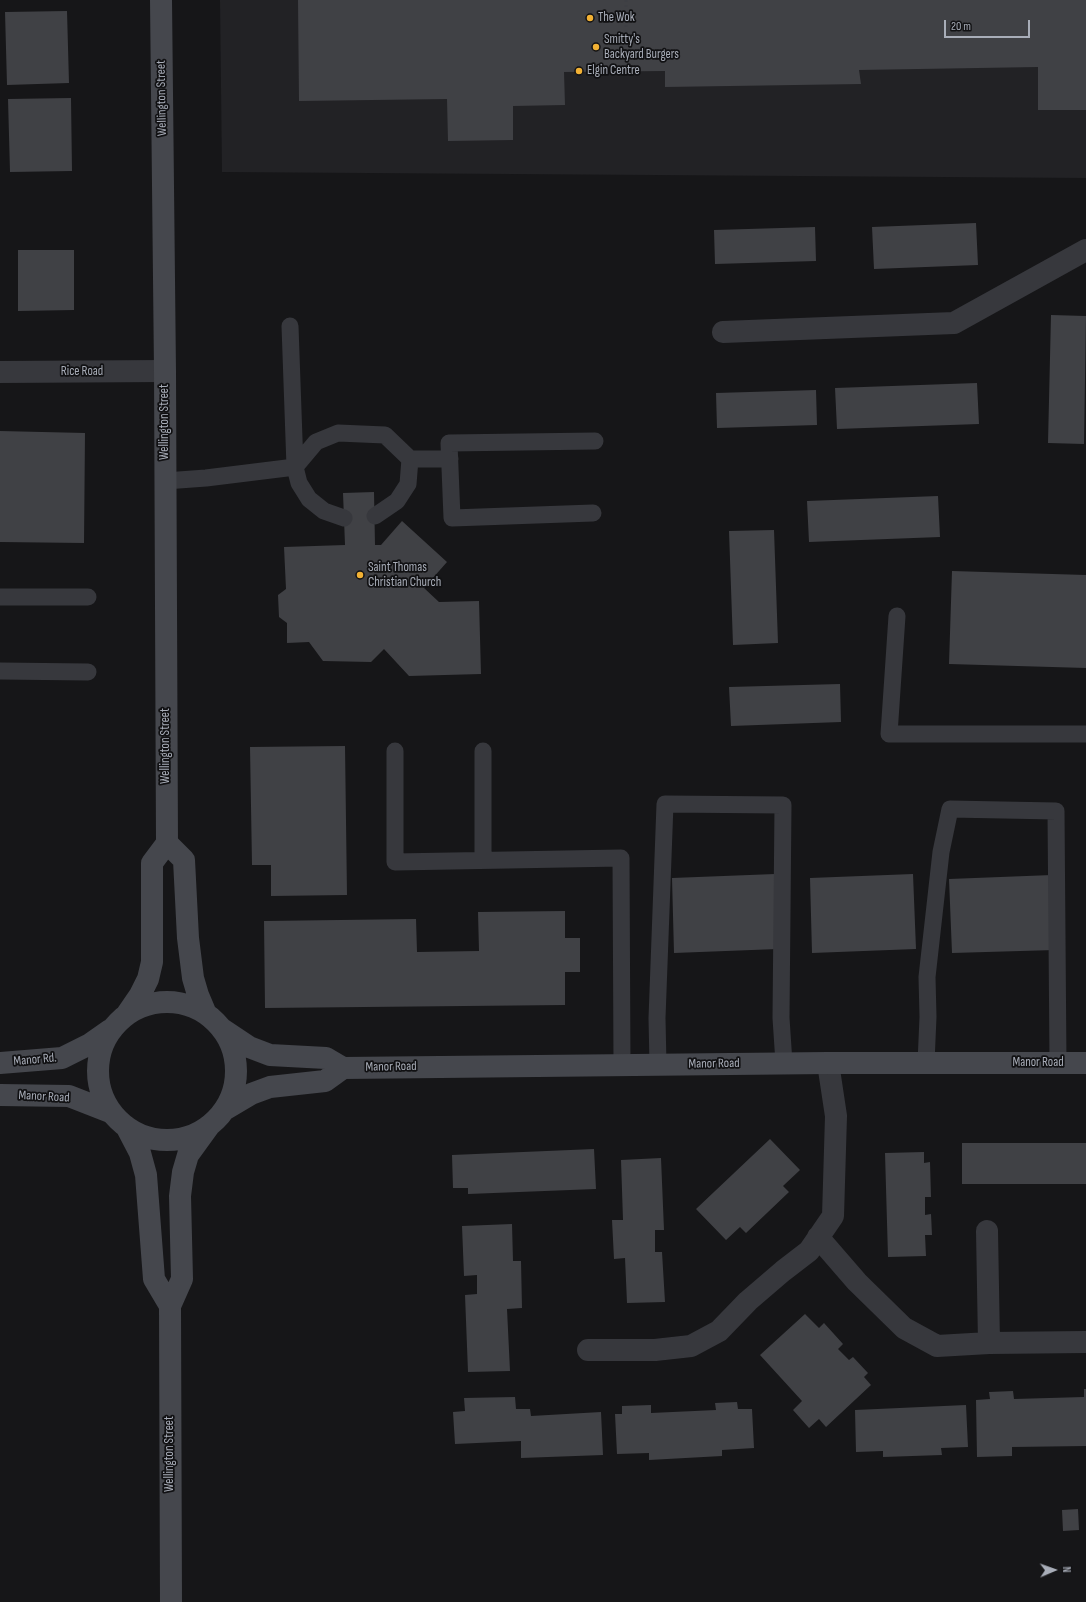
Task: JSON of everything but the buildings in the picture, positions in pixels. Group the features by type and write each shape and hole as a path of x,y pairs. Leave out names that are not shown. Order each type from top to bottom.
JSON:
{"street":[{"name":"Wellington Street","path":"161,0 167,843"},
{"path":"723,332 954,323 1086,250"},
{"name":"Rice Road","path":"0,372 164,371"},
{"path":"127,1014 146,1004 168,1001 188,1005 214,1021 249,1047 270,1055 326,1058 343,1068 325,1081 270,1086 251,1094 224,1110 209,1126 189,1137 167,1140 146,1137 127,1128 110,1112 100,1092 97,1070 101,1049 111,1029 127,1014 140,995 148,979 152,962 152,863 167,843 184,860 188,938 192,972 198,996 214,1021 231,1047 236,1067 233,1089 224,1110"},
{"name":"Manor Rd.","path":"0,1063 62,1058 90,1044 111,1029"},
{"name":"Manor Road","path":"343,1068 784,1063 1086,1062"},
{"path":"588,1350 654,1350 691,1346 720,1331 748,1301 783,1270 809,1251 832,1216 836,1116 828,1063"},
{"name":"Manor Road","path":"0,1095 70,1096 110,1112"},
{"name":"Wellington Street","path":"171,1602 170,1306 182,1278 180,1196 182,1172 188,1155 209,1126"},
{"path":"127,1128 140,1153 146,1175 154,1279 170,1306"},
{"path":"987,1232 989,1343"},
{"path":"818,1237 857,1282 904,1328 937,1346 989,1343 1086,1342"}],"lane":[{"path":"290,326 295,467 299,483 309,499 324,511 344,518"},
{"path":"165,481 206,478 295,467 316,442 338,433 385,435 410,459 450,459"},
{"path":"593,513 452,518 449,443 595,442"},
{"path":"375,516 397,501 408,484 410,459"},
{"path":"0,597 88,597"},
{"path":"897,616 889,734 1086,734"},
{"path":"0,671 88,672"},
{"path":"395,751 395,862 621,858 622,1065"},
{"path":"483,751 483,860"},
{"path":"658,1065 657,1018 665,804 783,805 781,1018 784,1063"},
{"path":"926,1063 928,1017 927,977 941,852 950,809 1056,811 1058,1062"}],"path":[{"path":"626,0 626,48"}],"shaded area":[{"path":"220,0 1086,0 1086,178 222,172"}],"place":[{"name":"The Wok","path":"590,18"},
{"name":"Smitty's Backyard Burgers","path":"596,47"},
{"name":"Elgin Centre","path":"579,71"},
{"name":"Saint Thomas Christian Church","path":"360,575"}]}
